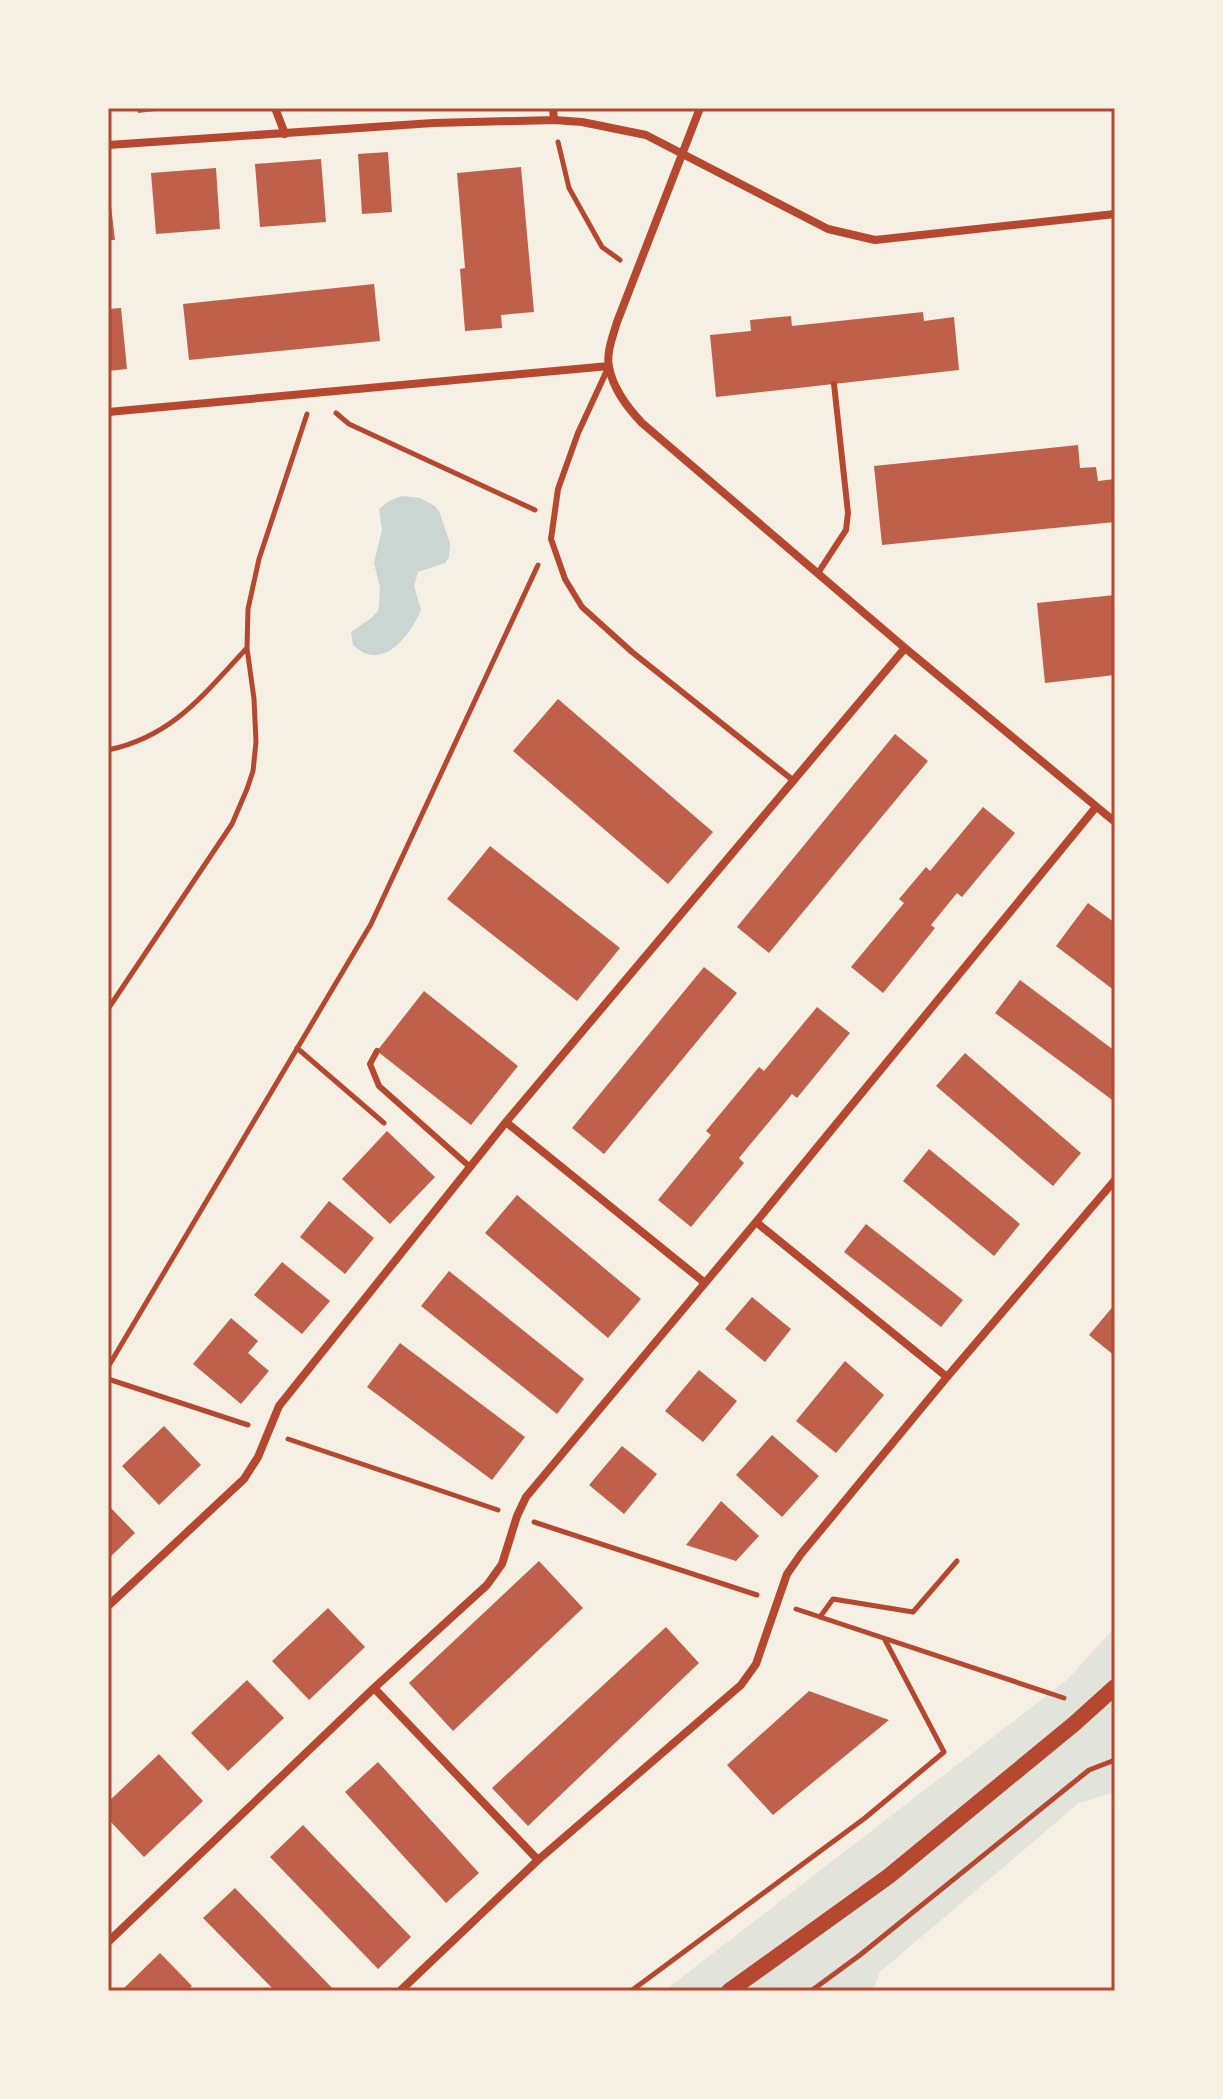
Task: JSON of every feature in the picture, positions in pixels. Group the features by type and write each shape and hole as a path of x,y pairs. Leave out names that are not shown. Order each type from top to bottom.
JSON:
{"main road":[{"path":"729,1991 889,1876 1115,1687"}],"street":[{"path":"275,108 285,134"},
{"path":"553,108 554,120"},
{"path":"700,108 610,346 609,366 625,405 642,423 905,648 1115,822"},
{"path":"108,145 433,123 554,120 582,122 646,135 828,229 875,240 1115,214"},
{"path":"108,412 609,366"},
{"path":"108,1606 244,1479 258,1457 279,1406 506,1122 905,648"},
{"path":"108,1942 374,1688 487,1585 502,1564 526,1497 1096,807"},
{"path":"506,1122 705,1283"},
{"path":"400,1991 538,1860 741,1685 756,1664 787,1574 801,1554 1115,1180"},
{"path":"756,1222 947,1377"},
{"path":"374,1688 538,1860"}],"lane":[{"path":"609,366 578,433 558,489 551,539 565,579 582,607 632,652 794,781"},
{"path":"818,573 846,530 848,513 834,384"},
{"path":"377,1051 370,1064 379,1086 470,1167"}],"path":[{"path":"554,120 569,188 575,200 602,247 638,272"},
{"path":"108,1009 232,824 247,789 253,771 256,742 247,648 248,609 259,559 314,394 349,424 527,507 553,516"},
{"path":"108,1367 371,924 551,539"},
{"path":"108,750 127,746 167,726 186,712 247,648"},
{"path":"297,1048 388,1126"},
{"path":"108,1379 1050,1694"},
{"path":"820,1617 833,1599 913,1612 957,1561"},
{"path":"631,1991 865,1818 944,1752 884,1640"},
{"path":"811,1991 1089,1770 1115,1760"}],"shaded area":[{"path":"402,496 420,498 439,511 450,543 449,557 445,563 418,572 414,586 421,610 402,640 384,653 364,653 353,645 351,632 378,611 380,587 374,563 382,530 379,509"},
{"path":"1115,1627 1115,1792 1079,1803 880,1972 873,1991 664,1991 1067,1680"}],"building":[{"path":"137,108 164,108 164,110 138,113"},
{"path":"388,152 392,212 362,214 358,154"},
{"path":"321,159 326,222 260,227 255,164"},
{"path":"521,167 534,312 501,315 502,328 465,331 460,269 465,268 457,173"},
{"path":"216,168 220,229 156,234 151,173"},
{"path":"110,197 115,240 108,240"},
{"path":"374,284 380,341 189,360 183,304"},
{"path":"121,308 127,369 108,371 108,309"},
{"path":"923,312 924,321 954,317 959,370 716,397 710,335 751,331 750,320 791,316 792,326"},
{"path":"1078,445 1080,468 1096,467 1098,481 1115,479 1115,522 882,545 874,466"},
{"path":"1115,595 1115,675 1045,683 1037,603"},
{"path":"558,699 713,832 668,884 513,751"},
{"path":"895,734 928,761 769,953 737,927"},
{"path":"983,807 1015,833 962,897 957,893 931,925 935,928 883,993 851,967 904,903 899,899 926,867 930,871"},
{"path":"490,846 620,948 577,1001 447,899"},
{"path":"1088,903 1115,923 1115,991 1056,946"},
{"path":"704,967 737,993 604,1154 572,1128"},
{"path":"1020,980 1115,1051 1115,1102 995,1013"},
{"path":"424,991 518,1066 471,1125 377,1051"},
{"path":"817,1007 850,1033 797,1098 792,1094 739,1158 744,1163 691,1227 658,1200 711,1135 706,1131 759,1067 764,1071"},
{"path":"965,1053 1081,1153 1053,1186 936,1086"},
{"path":"387,1131 435,1177 390,1224 342,1179"},
{"path":"929,1149 1020,1224 994,1256 903,1181"},
{"path":"517,1195 641,1299 608,1338 485,1233"},
{"path":"329,1201 374,1238 345,1274 300,1237"},
{"path":"866,1224 963,1300 941,1327 844,1252"},
{"path":"282,1262 330,1301 302,1334 254,1295"},
{"path":"449,1271 584,1379 557,1414 421,1306"},
{"path":"752,1297 791,1329 765,1362 725,1329"},
{"path":"1115,1304 1115,1356 1089,1335"},
{"path":"231,1318 258,1341 248,1353 269,1371 241,1404 193,1364"},
{"path":"400,1343 525,1437 492,1480 367,1387"},
{"path":"845,1361 884,1395 836,1453 796,1421"},
{"path":"699,1370 737,1401 703,1442 665,1411"},
{"path":"164,1426 201,1465 159,1505 122,1466"},
{"path":"772,1435 819,1476 782,1517 736,1475"},
{"path":"622,1446 657,1474 624,1514 589,1485"},
{"path":"721,1501 759,1536 736,1561 686,1545"},
{"path":"108,1505 135,1533 108,1559"},
{"path":"539,1561 583,1608 453,1731 409,1683"},
{"path":"328,1608 365,1647 309,1700 272,1661"},
{"path":"666,1627 699,1663 528,1826 492,1788"},
{"path":"247,1680 284,1718 228,1771 191,1733"},
{"path":"809,1691 889,1720 773,1815 727,1765"},
{"path":"159,1754 203,1801 144,1857 108,1819 108,1802"},
{"path":"378,1762 479,1873 446,1903 345,1792"},
{"path":"303,1825 411,1937 378,1969 270,1857"},
{"path":"235,1888 335,1991 275,1991 203,1918"},
{"path":"160,1953 192,1986 186,1991 121,1991"}]}
